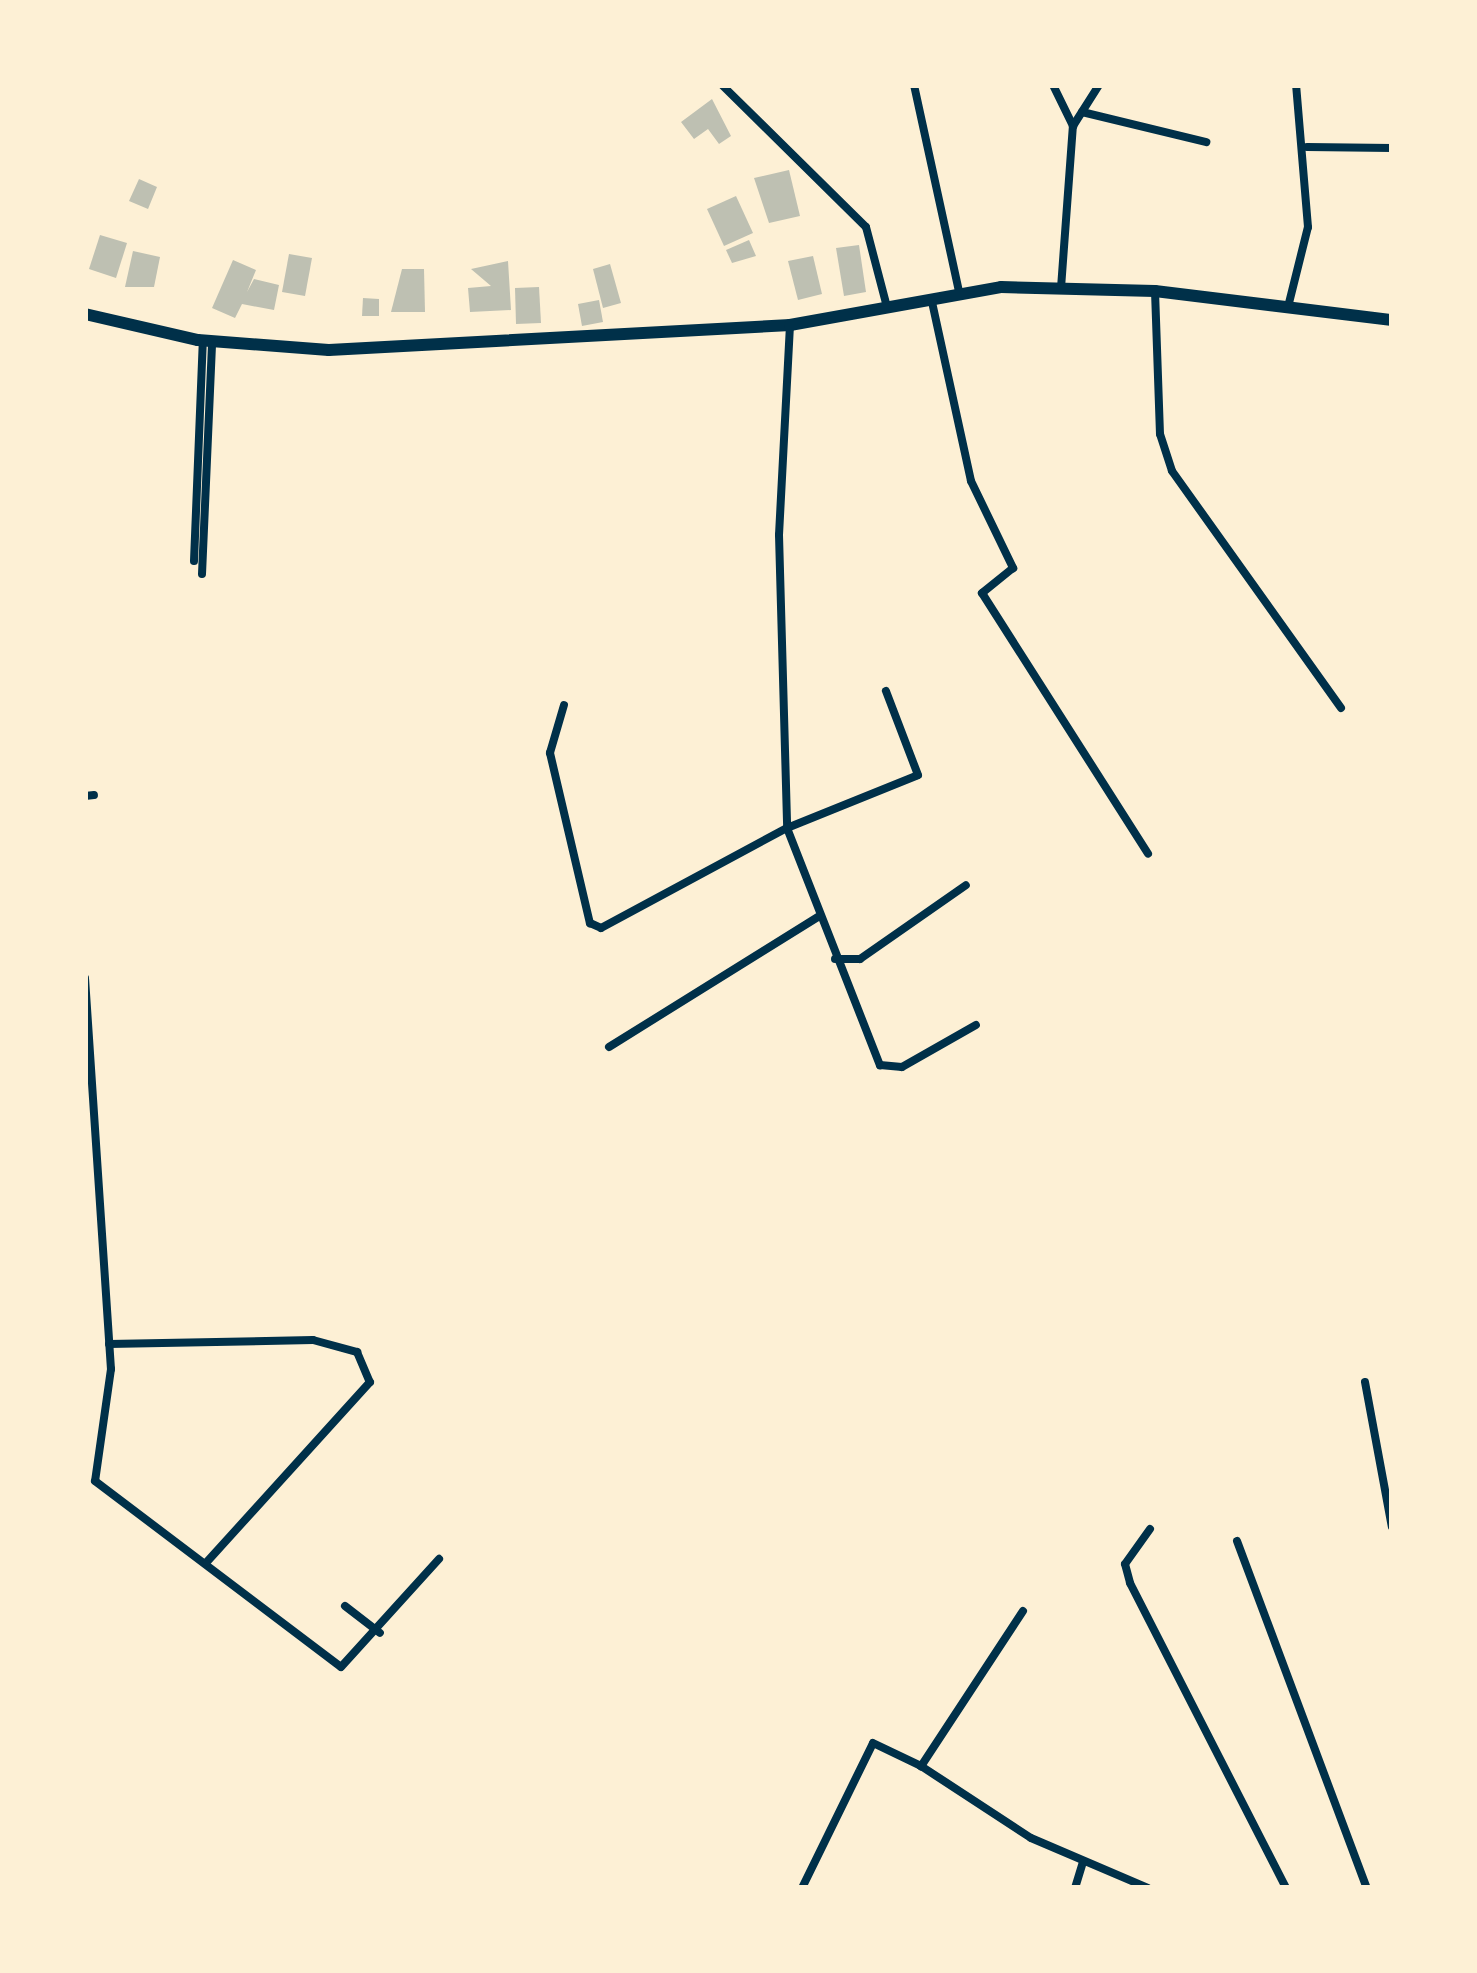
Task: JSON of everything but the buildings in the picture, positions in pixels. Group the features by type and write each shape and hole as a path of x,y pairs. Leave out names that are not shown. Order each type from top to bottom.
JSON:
{"main road":[{"path":"85,314 207,340 329,350 790,324 1001,287 1061,292 1155,291 1392,320"}],"street":[{"path":"722,85 866,227 887,309"},
{"path":"914,85 960,296"},
{"path":"1053,85 1073,126"},
{"path":"1061,292 1073,126 1100,85"},
{"path":"1288,308 1308,226 1307,146 1296,85"},
{"path":"1082,112 1206,142"},
{"path":"1307,146 1392,148"},
{"path":"1155,291 1160,434 1172,471 1341,708"},
{"path":"932,302 970,481 1013,568 982,593 1148,854"},
{"path":"790,324 778,534 787,828 818,918 880,1065 902,1067 976,1024"},
{"path":"194,561 207,340"},
{"path":"202,574 207,340"},
{"path":"564,705 550,753 590,923 620,921 787,828 918,775 886,692"},
{"path":"835,959 860,959 966,885"},
{"path":"608,1047 818,918"},
{"path":"85,978 109,1344 95,1481 207,1562 330,1663 354,1661 439,1560"},
{"path":"109,1344 314,1340 357,1352 370,1382 207,1562"},
{"path":"1365,1382 1392,1526"},
{"path":"1150,1529 1125,1564 1130,1583 1286,1888"},
{"path":"1237,1541 1367,1888"},
{"path":"345,1606 380,1633"},
{"path":"921,1766 1024,1611"},
{"path":"802,1888 873,1743 921,1766 1083,1861 1148,1888"},
{"path":"1075,1888 1083,1861"}]}
